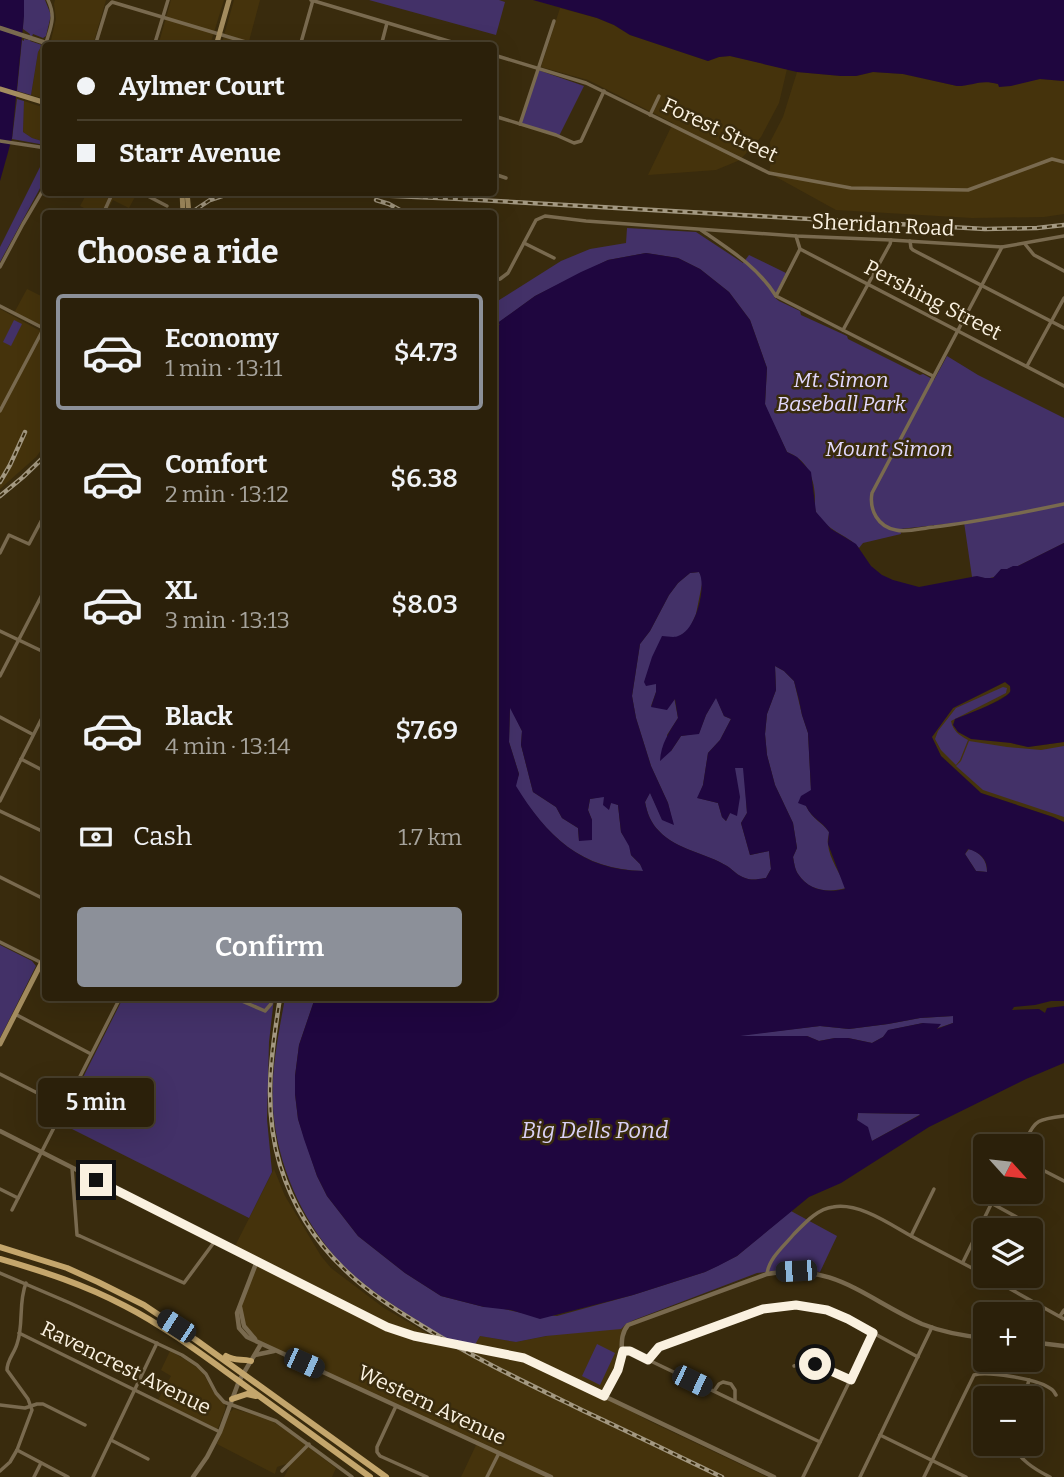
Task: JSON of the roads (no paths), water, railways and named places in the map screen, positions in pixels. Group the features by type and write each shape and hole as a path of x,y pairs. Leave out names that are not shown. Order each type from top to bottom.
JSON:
{"main road":[{"path":"217,42 229,0"},
{"path":"2,90 42,102"},
{"path":"0,1044 42,966"},
{"path":"0,1247 50,1262 99,1282 144,1305 386,1477"},
{"path":"4,1260 62,1278 124,1306 171,1333 370,1477"},
{"path":"196,1340 232,1360 253,1358"},
{"path":"230,1402 247,1394 264,1399"}],"street":[{"path":"46,42 53,18 48,0"},
{"path":"156,42 168,0"},
{"path":"301,42 312,0 453,42"},
{"path":"97,42 107,7 112,2 246,42"},
{"path":"520,124 554,21"},
{"path":"382,42 387,23"},
{"path":"0,27 43,42"},
{"name":"Forest Street","path":"497,56 586,83 769,173 851,188 968,190 1052,159 1064,162"},
{"path":"497,117 578,143 604,91"},
{"path":"650,115 659,96"},
{"path":"0,141 42,147"},
{"path":"497,175 506,178"},
{"path":"0,268 42,192"},
{"path":"148,196 167,206"},
{"name":"Sheridan Road","path":"524,243 536,220 545,216 796,236 1002,247 1064,236"},
{"path":"699,228 754,268 776,296 933,376"},
{"path":"776,296 800,249 796,236"},
{"path":"843,330 891,240"},
{"path":"910,241 913,250 1064,328"},
{"path":"497,280 508,273 524,243 554,258"},
{"path":"1025,244 1034,256 1064,271"},
{"path":"1002,247 872,493 872,508 879,521 892,530 900,531 965,523 1064,504"},
{"name":"Pershing Street","path":"800,249 1064,386"},
{"path":"1027,366 1064,298"},
{"path":"0,306 42,326"},
{"path":"0,411 42,333"},
{"path":"0,553 9,535 29,544 42,520"},
{"path":"0,676 42,595"},
{"path":"0,631 42,651"},
{"path":"0,717 33,734"},
{"path":"0,801 42,717"},
{"path":"21,759 42,770"},
{"path":"0,811 42,831"},
{"path":"0,877 42,898"},
{"path":"0,943 42,964"},
{"path":"12,1210 118,1001"},
{"path":"241,1001 265,1011 271,1004 269,1001"},
{"path":"15,1014 91,1054"},
{"path":"0,1074 65,1107"},
{"path":"1029,1134 1040,1120 1064,1116"},
{"path":"0,1131 387,1327 414,1336 524,1358 606,1393 774,1477"},
{"path":"72,1168 77,1235 184,1283 215,1241"},
{"path":"1043,1170 1064,1181"},
{"path":"0,1189 18,1198"},
{"path":"911,1236 933,1189"},
{"path":"962,1262 991,1204"},
{"path":"993,1204 1018,1218"},
{"path":"767,1274 773,1258 816,1213 844,1206 877,1217 973,1268"},
{"path":"0,1266 4,1260"},
{"path":"193,1477 220,1432 239,1381 261,1344 245,1329 240,1306 257,1261"},
{"path":"606,1393 620,1364 623,1351 622,1333 628,1325 767,1274 796,1271 828,1276 932,1327 973,1336"},
{"path":"0,1273 182,1355 206,1374 219,1396 276,1421 352,1477"},
{"path":"0,1471 10,1462 17,1450 32,1406 8,1370 7,1364 18,1343 22,1296 26,1283"},
{"path":"1010,1288 1062,1317 1064,1310"},
{"path":"648,1360 656,1349 664,1345 763,1309 796,1305 827,1310 918,1357"},
{"path":"860,1477 932,1327"},
{"name":"Ravencrest Avenue","path":"19,1333 220,1432"},
{"path":"803,1477 873,1333"},
{"path":"93,1477 157,1343"},
{"path":"1043,1343 1064,1346"},
{"name":"Western Avenue","path":"261,1344 551,1477"},
{"path":"253,1358 276,1350"},
{"path":"623,1351 630,1351 820,1442"},
{"path":"794,1366 815,1364 851,1380"},
{"path":"924,1477 974,1375 1030,1380 1051,1388 1056,1395"},
{"path":"1028,1386 1030,1380"},
{"path":"714,1392 723,1382 731,1384 735,1390 735,1401"},
{"path":"0,1405 20,1408 40,1403 85,1425"},
{"path":"396,1406 377,1452 380,1456 427,1477"},
{"path":"880,1435 966,1477"},
{"path":"111,1440 148,1459"},
{"path":"282,1471 309,1444"},
{"path":"17,1450 68,1477"},
{"path":"487,1477 499,1453"},
{"path":"1020,1456 1030,1466 1050,1477"},
{"path":"34,1477 41,1463"}],"water":[{"path":"0,0 24,0 24,16 12,138 0,181"},
{"path":"533,0 1064,0 1064,81 1040,79 1011,86 999,87 998,84 986,82 957,86 903,74 873,72 841,76 797,72 730,56 708,61 630,35 597,18"},
{"name":"Big Dells Pond","path":"646,253 678,258 700,269 729,292 750,320 767,368 765,404 787,452 797,457 811,472 816,512 831,529 856,544 871,566 882,575 919,587 977,576 993,578 1001,569 1018,566 1064,543 1064,742 1028,747 971,739 958,732 953,725 955,719 1007,695 1010,686 1005,682 953,708 932,737 941,756 981,793 1064,822 1064,1001 1014,1007 1012,1010 1039,1009 1045,1013 1047,1008 1064,1006 1064,1063 929,1127 841,1183 809,1197 737,1256 718,1266 633,1295 540,1319 511,1310 484,1307 441,1296 405,1273 358,1236 327,1196 317,1176 298,1119 295,1076 299,1045 314,1001 497,1001 497,328 500,324 497,323 535,296 608,260","holes":["699,572 702,587 695,617 690,626 676,637 662,636 644,682 646,686 656,684 651,707 667,710 675,699 678,718 664,744 660,761 681,736 699,734 716,698 724,716 731,719 720,740 708,753 703,785 697,798 718,803 726,821 730,813 737,816 740,797 735,768 743,768 747,813 741,823 750,855 769,851 771,869 766,878 753,880 742,877 727,866 674,843 656,828 645,802 650,793 662,820 674,825 636,718 632,696 640,644 678,583 690,573","775,666 794,681 808,733 811,790 801,796 798,803 806,806 829,832 828,844 845,889 832,891 813,887 802,880 797,872 793,857 797,848 793,823 775,785 767,755 767,714 776,690","510,708 522,731 521,745 533,792 556,807 562,818 578,828 579,841 592,840 592,820 588,810 590,799 604,797 603,805 609,810 611,803 618,805 621,832 631,855 643,871 602,865 568,847 553,834 516,786 519,774 509,742","968,849 980,854 985,860 987,872 976,871 965,854","953,1016 953,1023 937,1029 941,1024 923,1023 888,1030 883,1037 872,1043 848,1038 819,1041 807,1036 740,1036 820,1026 849,1029 920,1018","858,1113 920,1115 872,1141 868,1127 857,1120"]}],"railway":[{"path":"195,210 222,196"},
{"path":"395,196 985,229 1064,225"},
{"path":"376,200 400,210"},
{"path":"0,482 25,432"},
{"path":"0,496 42,459"},
{"path":"280,1001 270,1081 275,1144 285,1179 298,1207 313,1233 332,1257 352,1277 382,1300 464,1351 722,1477"}],"park label":[{"name":"Mt. Simon Baseball Park","path":"841,392"},
{"name":"Mount Simon","path":"889,449"}]}
